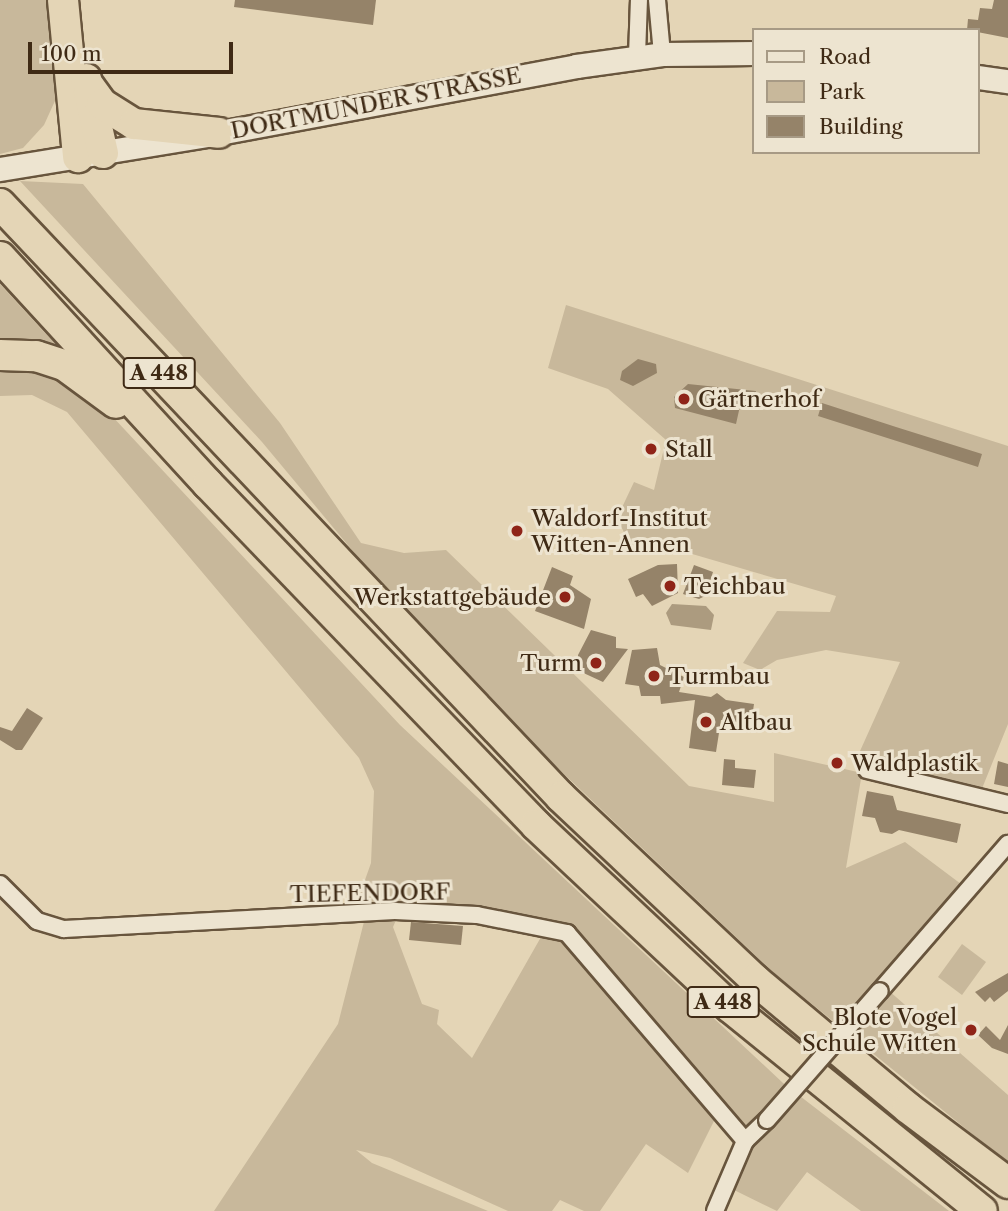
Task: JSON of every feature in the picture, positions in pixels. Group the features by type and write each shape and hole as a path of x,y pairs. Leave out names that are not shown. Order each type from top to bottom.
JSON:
{"highway":[{"path":"63,0 90,155"},
{"path":"74,0 86,80 90,155"},
{"path":"86,80 102,104 134,124 219,133"},
{"name":"A 448","path":"3,191 561,797 755,980 908,1108 1008,1183"},
{"name":"A 448","path":"0,257 208,484 536,825 649,933 813,1078 982,1211"},
{"path":"0,355 36,356 87,378 158,446 208,484"}],"main road":[{"name":"DORTMUNDER STRASSE","path":"3,191 90,155 219,133 404,95 662,54 752,53"},
{"path":"980,77 1008,81"}],"street":[{"path":"638,57 639,0"},
{"path":"657,0 662,54"},
{"path":"867,770 1008,804"},
{"path":"715,1211 745,1141 767,1120 1008,844"},
{"name":"TIEFENDORF","path":"0,884 37,921 64,929 395,911 477,915 567,933 745,1141"}],"green space":[{"path":"0,0 53,0 59,92 44,125 23,148 0,154"},
{"path":"20,181 83,184 280,423 361,543 404,553 446,550 689,786 774,802 774,753 862,773 846,868 905,842 965,887 888,990 1008,1095 1008,1163 775,974 566,776 402,610 262,442"},
{"path":"0,284 44,332 77,363 0,349"},
{"path":"566,305 1008,446 1008,724 981,791 856,760 900,662 826,650 777,660 760,670 743,663 777,611 830,612 836,596 658,544 634,553 617,518 634,482 654,490 666,440 608,389 548,368"},
{"path":"0,366 54,373 98,401 400,725 783,1083 949,1211 861,1211 807,1172 777,1211 732,1189 756,1142 563,927 403,904 393,927 422,1004 439,1010 437,1024 472,1058 545,930 563,943 715,1119 688,1173 646,1144 600,1211 584,1211 560,1200 552,1211 508,1211 390,1158 356,1150 372,1163 488,1211 214,1211 338,1024 368,906 360,894 371,863 374,791 359,758 67,412 32,395 0,396"},
{"path":"962,944 986,962 962,995 938,977"}],"shaded area":[{"path":"672,604 706,606 714,615 711,630 671,625 666,613"}],"building":[{"path":"235,0 376,0 373,25 234,7"},
{"path":"994,0 1008,0 1008,38 980,33 980,28 967,28 968,19 978,20 980,8 992,9"},
{"path":"638,359 656,364 657,373 633,386 620,380 622,371"},
{"path":"688,384 756,391 754,407 740,406 736,424 675,408 674,397"},
{"path":"822,403 982,454 978,467 818,416"},
{"path":"677,564 678,593 652,606 643,594 636,597 628,579 658,565"},
{"path":"694,565 713,572 705,596 699,599 683,594"},
{"name":"Werkstattgebäude","path":"552,567 573,576 570,585 591,599 584,629 535,611"},
{"name":"Turm","path":"591,630 616,637 616,648 628,649 603,682 577,670 578,655"},
{"path":"657,648 660,665 684,677 679,692 711,697 717,693 726,700 754,704 751,724 721,720 716,752 689,748 695,700 661,704 660,696 641,696 639,686 625,684 632,650"},
{"path":"27,708 43,718 22,750 16,750 0,740 0,727 12,731"},
{"path":"724,759 735,760 735,768 756,770 754,788 722,785"},
{"path":"998,761 1008,764 1008,787 994,784"},
{"path":"867,791 893,796 897,810 961,824 957,843 899,830 892,834 880,832 875,818 862,816"},
{"path":"411,922 463,926 461,945 409,940"},
{"path":"1008,973 1008,991 994,1002 990,997 985,1002 975,992"},
{"path":"1008,1025 1008,1054 992,1048 978,1035 986,1026 1000,1040"}],"place":[{"name":"Gärtnerhof","path":"684,399"},
{"name":"Stall","path":"651,449"},
{"name":"Waldorf-Institut Witten-Annen","path":"517,531"},
{"name":"Teichbau","path":"670,586"},
{"name":"Werkstattgebäude","path":"565,597"},
{"name":"Turm","path":"596,663"},
{"name":"Turmbau","path":"654,676"},
{"name":"Altbau","path":"706,722"},
{"name":"Waldplastik","path":"837,763"},
{"name":"Blote Vogel Schule Witten","path":"971,1030"}]}
